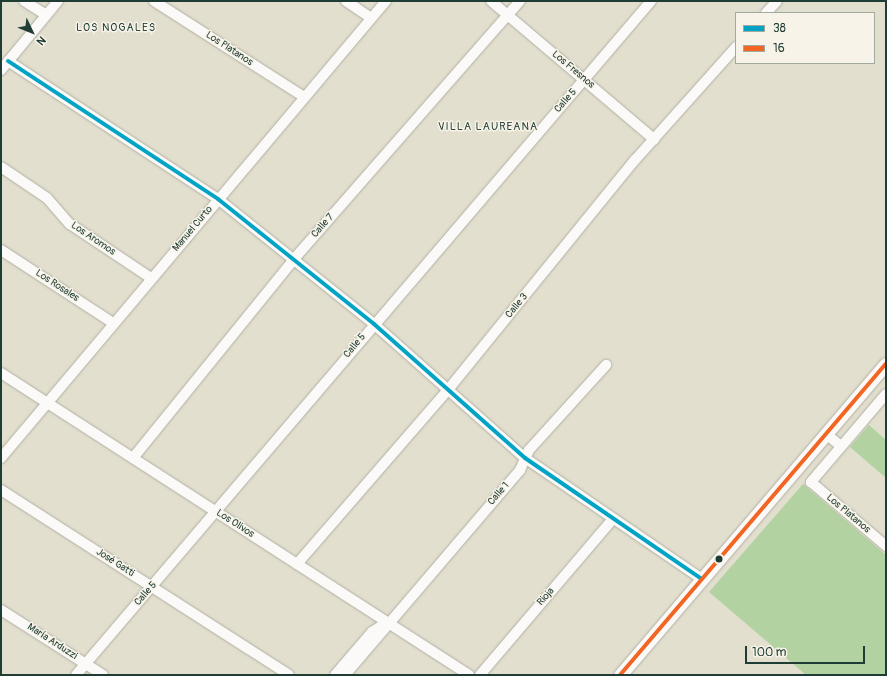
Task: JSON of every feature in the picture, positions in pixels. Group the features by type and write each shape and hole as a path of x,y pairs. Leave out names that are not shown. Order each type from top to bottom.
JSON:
{"main road":[{"path":"620,675 886,364"}],"street":[{"path":"24,1 46,15"},
{"path":"1,70 58,1"},
{"name":"Los Platanos","path":"154,1 304,97"},
{"path":"346,1 371,18"},
{"name":"Manuel Curto","path":"1,458 46,402 386,1"},
{"name":"Los Fresnos","path":"491,1 654,139"},
{"name":"Calle 7","path":"133,458 294,259 520,1"},
{"name":"Calle 5","path":"76,675 651,1"},
{"path":"767,12 777,1"},
{"name":"Calle 3","path":"297,564 447,392 654,139 735,48"},
{"path":"8,61 218,199 374,324 447,392 525,458 702,579"},
{"name":"Los Aromos","path":"1,167 47,198 70,224 151,278"},
{"name":"Los Rosales","path":"1,250 113,323"},
{"name":"Calle 1","path":"345,675 382,633 388,622 520,470 529,450 606,365"},
{"name":"Los Olivos","path":"1,373 469,675"},
{"path":"826,434 841,446 886,394"},
{"name":"Los Platanos","path":"841,446 810,482 886,546"},
{"name":"José Gatti","path":"1,490 289,675"},
{"name":"Rioja","path":"480,675 613,519"},
{"name":"María Arduzzi","path":"1,610 103,675"},
{"name":"Calle 1","path":"335,675 372,632 388,622"}],"green space":[{"path":"869,425 886,440 886,478 850,447"},
{"path":"803,484 886,555 886,675 806,675 709,592"}],"transit line":[{"name":"38","path":"8,61 218,199 374,324 525,458 702,579"},
{"name":"16","path":"620,675 886,364"}],"district":[{"name":"LOS NOGALES","path":"116,28"},
{"name":"VILLA LAUREANA","path":"488,127"}]}
